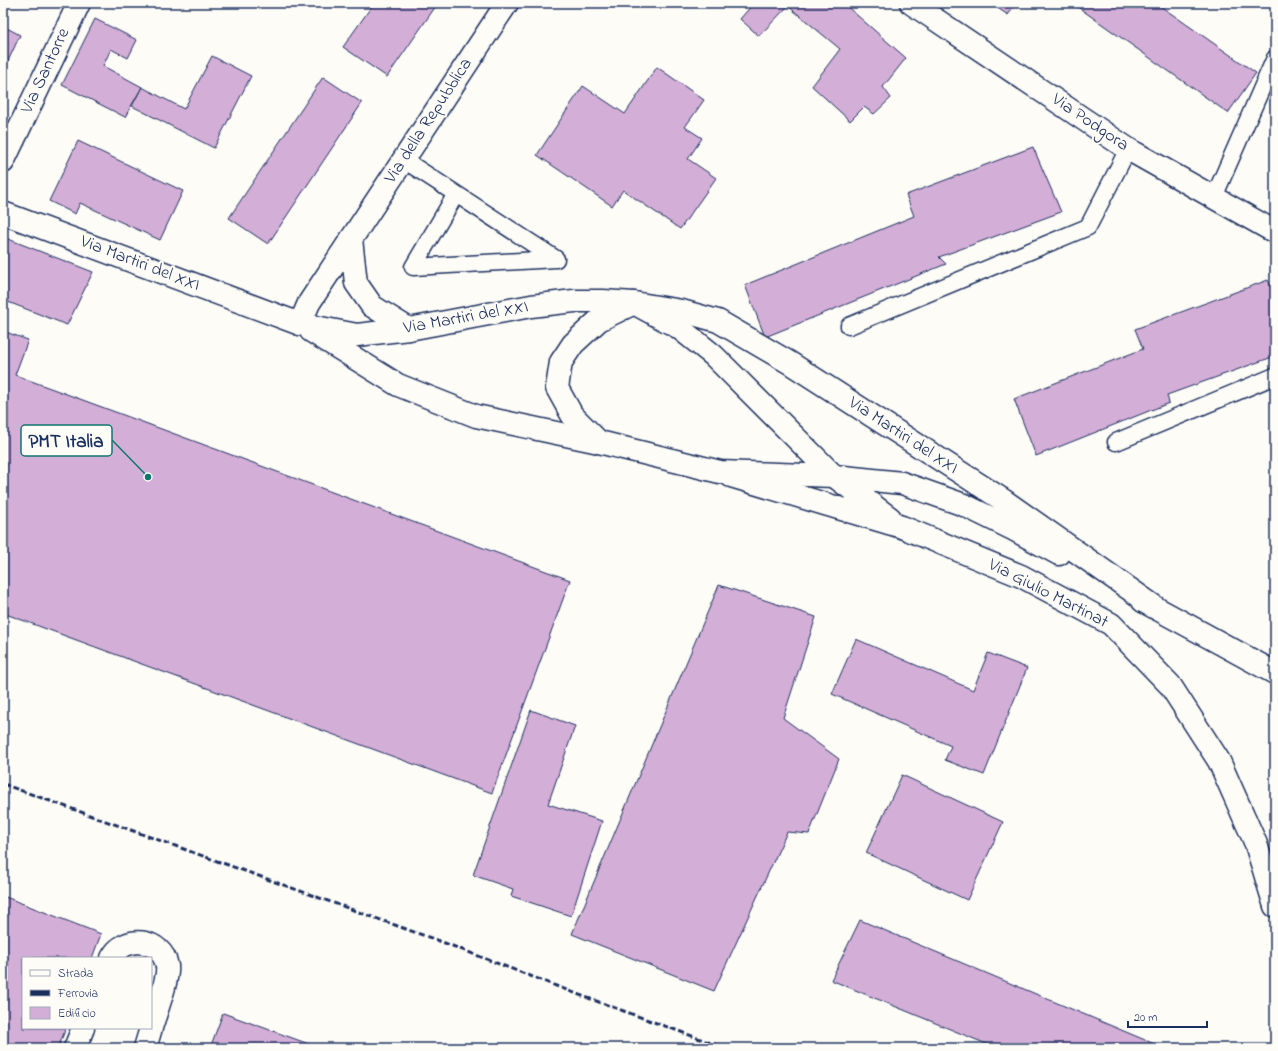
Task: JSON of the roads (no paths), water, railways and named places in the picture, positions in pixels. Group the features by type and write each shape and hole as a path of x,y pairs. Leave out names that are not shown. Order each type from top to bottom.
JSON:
{"street":[{"name":"Via Santorre","path":"3,162 78,3"},
{"name":"Via della Repubblica","path":"300,324 310,303 351,238 404,160 506,3"},
{"name":"Via Podgora","path":"911,3 1128,149 1275,232"},
{"name":"Via Martiri del XXI","path":"3,213 300,324 357,335 409,329 531,306 574,301 634,303 682,311 718,321 790,363 1003,500 1155,607"},
{"path":"351,238 356,283 372,306 409,329"},
{"path":"598,442 572,415 557,388 561,362 573,344 599,320 634,303"},
{"name":"Via Martiri del XXI","path":"634,303 678,327 713,355 834,476 902,527"},
{"name":"Via Martiri del XXI","path":"300,324 398,385 476,416 598,442 720,472 902,527"},
{"name":"Via Martiri del XXI","path":"720,472 834,476 902,483 964,505 1013,529 1275,673"},
{"name":"Via Giulio Martinat","path":"902,527 1021,576 1111,624 1170,685 1219,761 1256,844 1275,906"},
{"path":"113,957 122,946 130,942 141,941 158,949 164,957 167,966 166,976 152,1025"},
{"path":"75,1048 83,1029"},
{"path":"145,1048 151,1029"}],"lane":[{"path":"1214,197 1275,58"},
{"path":"849,326 1088,226 1128,149"},
{"path":"404,160 556,259 413,267 456,194"},
{"path":"1116,442 1275,376"}],"railway":[{"path":"3,784 442,942 577,994 725,1048"}],"place":[{"name":"PMT Italia","path":"148,477"}]}
